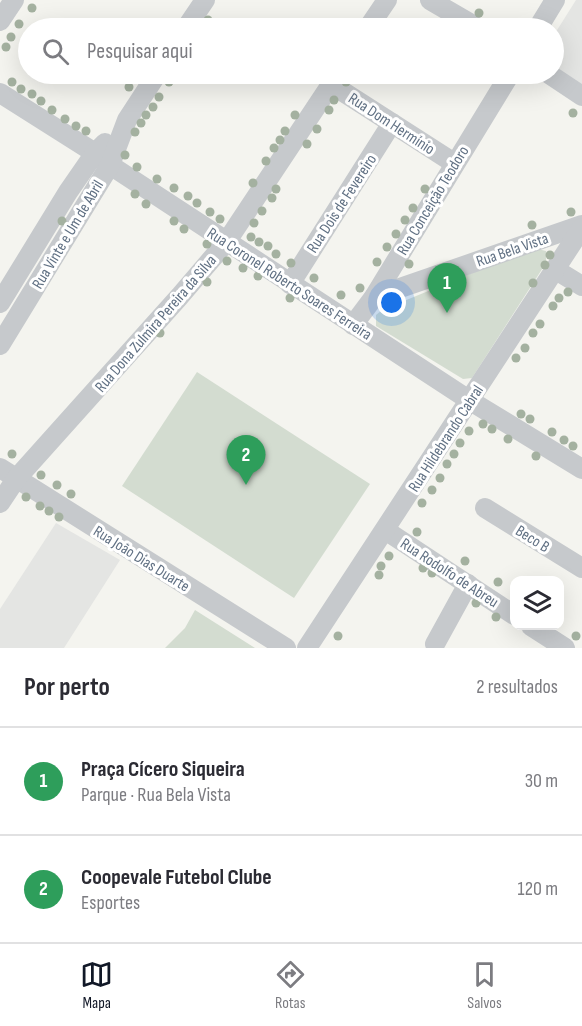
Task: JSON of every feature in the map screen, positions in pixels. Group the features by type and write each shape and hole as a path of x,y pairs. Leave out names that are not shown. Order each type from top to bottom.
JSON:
{"street":[{"path":"0,21 14,0"},
{"path":"193,18 205,0"},
{"path":"375,18 387,0"},
{"path":"430,0 461,18"},
{"path":"544,18 555,0"},
{"name":"Rua Vinte e Um de Abril","path":"0,345 102,159 151,84"},
{"name":"Rua Dona Zulmira Pereira da Silva","path":"0,503 8,473 174,304 227,241 331,84"},
{"name":"Rua Dom Hermínio","path":"341,84 392,123 454,163"},
{"name":"Rua Conceição Teodoro","path":"353,325 374,297 504,84"},
{"path":"564,84 582,96"},
{"name":"Rua Coronel Roberto Soares Ferreira","path":"0,93 469,400 582,469"},
{"name":"Rua Dois de Fevereiro","path":"290,284 392,123"},
{"name":"Rua Vinte e Um de Abril","path":"0,303 68,192 102,159"},
{"name":"Rua Bela Vista","path":"374,297 582,227"},
{"name":"Rua Hildebrando Cabral","path":"308,648 582,227"},
{"path":"556,270 582,286"},
{"name":"Rua João Dias Duarte","path":"8,473 285,648"},
{"name":"Beco B","path":"485,508 582,568"},
{"name":"Rua Rodolfo de Abreu","path":"385,530 510,612"},
{"path":"435,644 468,584"},
{"path":"537,630 565,648"}],"shaded area":[{"path":"576,0 582,0 582,85 564,75 564,19"},
{"path":"533,248 546,251 546,263 472,378 463,379 376,326 376,315 382,310"},
{"path":"197,372 370,484 294,598 122,486"},
{"path":"56,523 120,560 64,648 0,648 0,609"},
{"path":"195,610 255,648 165,648 185,628"}],"place":[{"name":"Praça Cícero Siqueira","path":"447,313"},
{"name":"Coopevale Futebol Clube","path":"246,485"}]}
